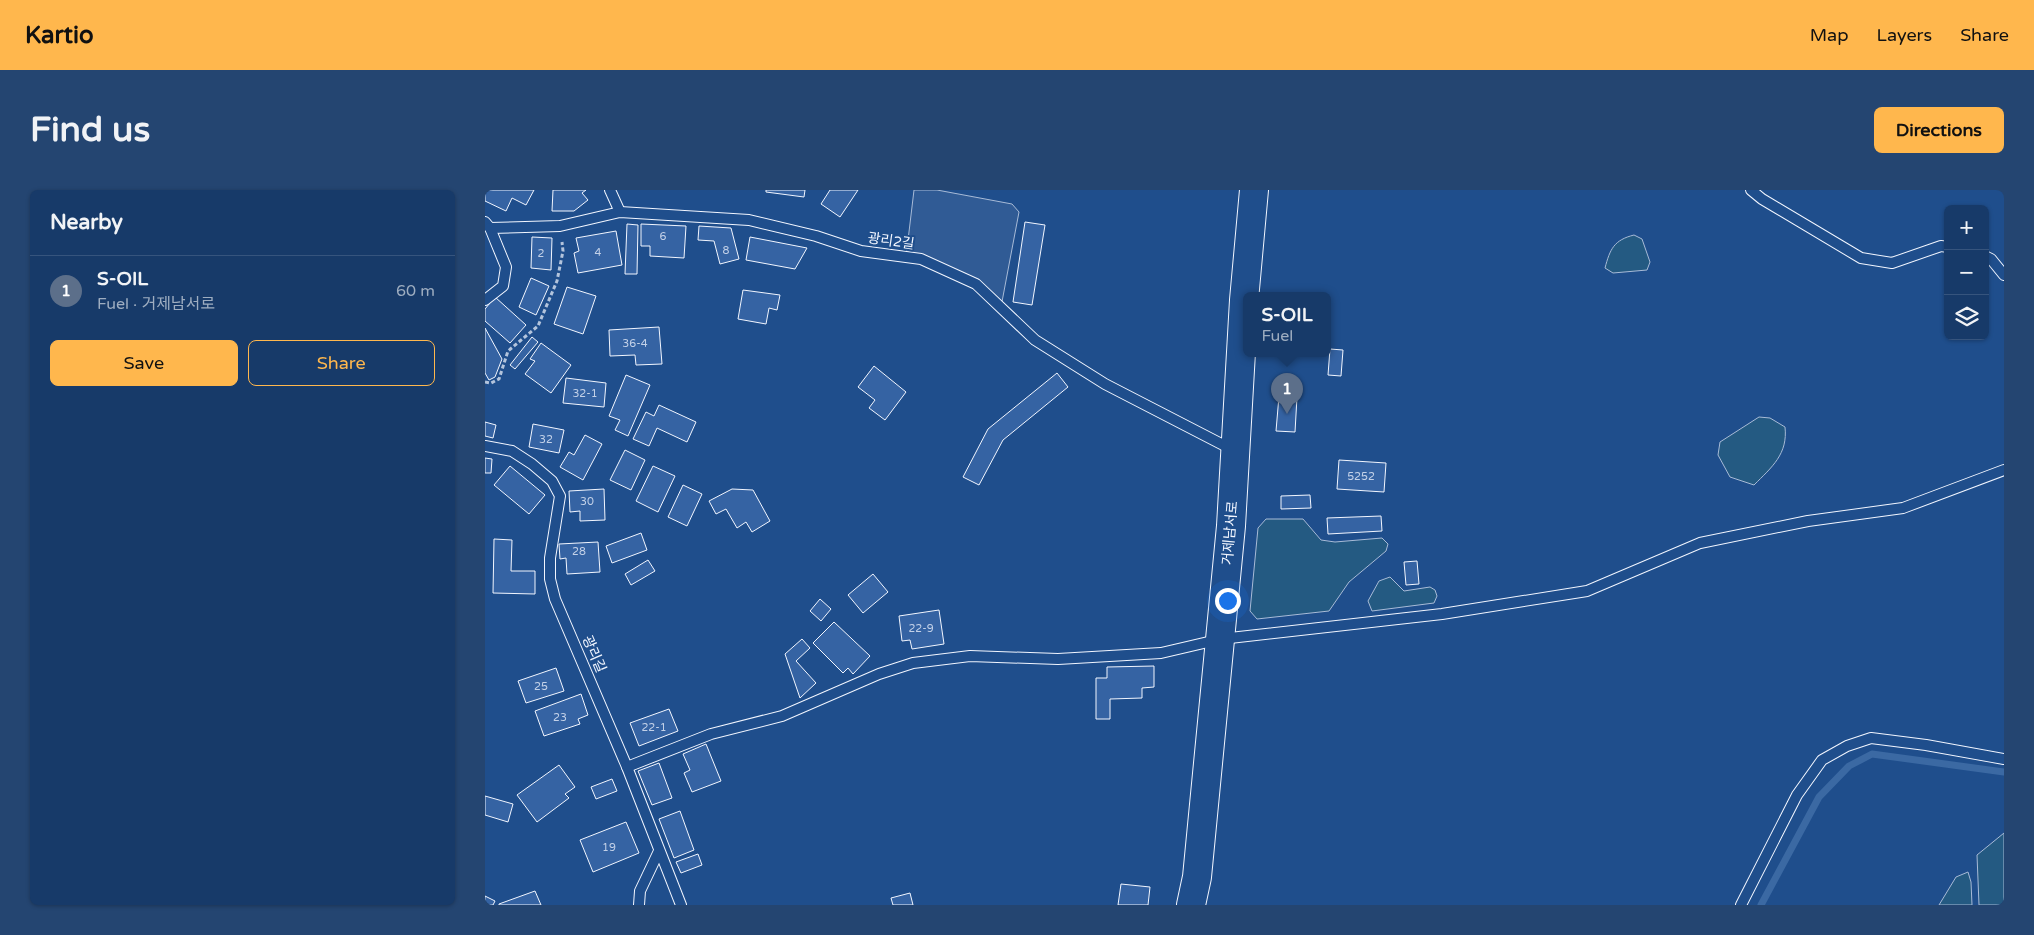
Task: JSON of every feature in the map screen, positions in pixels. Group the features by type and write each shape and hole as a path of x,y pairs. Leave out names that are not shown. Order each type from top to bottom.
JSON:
{"main road":[{"name":"거제남서로","path":"1245,292 1254,190"},
{"name":"거제남서로","path":"1191,905 1197,877 1221,639 1236,452 1243,319"}],"lane":[{"path":"610,190 620,212"},
{"path":"1751,190 1762,199 1861,258 1892,263 1944,246"},
{"name":"광리2길","path":"488,225 560,226 620,212 749,220 816,236 861,251 921,259 976,284 1035,340 1105,384 1236,452"},
{"path":"485,300 503,286 506,266 488,225"},
{"path":"1989,258 2004,275"},
{"name":"광리길","path":"485,446 512,451 532,464 552,481 560,496 550,558 550,579 555,599 627,767 681,905"},
{"path":"627,767 711,734 781,716 879,674 913,662 970,656 1057,659 1161,653 1221,639 1442,614 1587,591 1700,543 1808,520 1903,508 2004,470"},
{"path":"1741,905 1797,795 1823,760 1847,746 1871,738 1926,745 2004,759"},
{"path":"639,905 640,891 659,851"}],"path":[{"path":"485,382 491,384 499,379 508,351 538,326 557,281 563,251 560,226"}],"shaded area":[{"path":"914,190 937,190 1012,204 1019,212 1001,307 976,284 906,257"},
{"path":"1634,235 1642,239 1650,262 1647,270 1613,273 1605,268 1614,246 1627,237"},
{"path":"1759,417 1770,418 1785,427 1785,437 1784,445 1777,459 1754,485 1730,477 1718,455 1720,442"},
{"path":"1266,519 1303,519 1321,540 1335,542 1382,538 1388,544 1386,551 1349,582 1329,611 1257,619 1250,611 1258,528"},
{"path":"1390,577 1404,591 1430,587 1435,590 1437,596 1434,603 1372,611 1368,601 1379,581"},
{"path":"2004,833 2004,905 1979,905 1977,855"},
{"path":"1968,872 1971,882 1972,905 1939,905 1956,877"}],"building":[{"path":"485,190 534,190 526,205 512,198 506,211 485,201"},
{"path":"553,190 586,190 582,193 588,200 574,211 552,211"},
{"path":"766,190 805,190 804,197 766,192"},
{"path":"830,190 858,190 840,217 821,204"},
{"path":"1025,222 1045,225 1032,305 1013,302"},
{"path":"627,224 638,225 637,274 625,274"},
{"path":"641,224 686,226 684,258 650,256 650,246 641,246"},
{"path":"699,226 731,228 739,259 720,264 714,241 698,240"},
{"path":"616,231 622,265 578,273 574,253 579,251 576,238"},
{"path":"532,237 552,238 551,270 531,268"},
{"path":"750,237 807,248 795,269 746,260"},
{"path":"531,278 549,286 536,315 519,307"},
{"path":"567,287 596,296 583,334 554,324"},
{"path":"743,290 780,295 777,310 769,308 766,324 738,319"},
{"path":"495,297 526,325 510,343 485,321 485,309"},
{"path":"659,327 662,364 636,365 635,355 610,356 609,330"},
{"path":"485,328 502,359 495,377 489,380 485,373"},
{"path":"532,337 538,342 515,369 510,365"},
{"path":"541,343 571,365 551,393 525,374 535,361 530,359"},
{"path":"1331,349 1343,350 1341,376 1328,375"},
{"path":"874,366 906,392 885,420 869,408 875,400 858,387"},
{"path":"1057,373 1068,387 1003,440 979,485 963,477 988,429"},
{"path":"626,375 650,385 628,436 615,430 620,420 609,416"},
{"path":"566,378 606,383 604,407 563,403"},
{"path":"1279,396 1297,397 1295,432 1276,431"},
{"path":"659,405 696,422 687,442 657,428 649,446 633,439 646,412 654,416"},
{"path":"485,422 496,425 493,438 485,436"},
{"path":"533,424 564,430 559,453 529,447"},
{"path":"585,435 602,444 583,480 560,467 569,452 574,455"},
{"path":"625,450 645,460 631,490 610,480"},
{"path":"485,458 492,459 491,473 485,473"},
{"path":"1339,460 1386,463 1384,492 1337,489"},
{"path":"510,466 545,495 529,514 494,485"},
{"path":"653,466 675,476 658,512 636,501"},
{"path":"683,485 702,494 687,526 668,517"},
{"path":"604,489 605,520 580,521 580,511 570,512 569,491"},
{"path":"732,489 753,490 770,521 752,532 746,522 737,528 726,509 716,514 709,501"},
{"path":"1310,495 1311,508 1281,509 1281,496"},
{"path":"1381,516 1382,531 1328,534 1327,518"},
{"path":"641,533 647,550 612,563 606,546"},
{"path":"494,539 512,540 511,571 535,571 535,594 493,593"},
{"path":"598,542 600,572 567,574 566,558 560,559 559,544"},
{"path":"648,560 655,571 631,585 625,574"},
{"path":"1417,561 1419,584 1406,585 1404,562"},
{"path":"873,574 888,592 863,613 848,595"},
{"path":"820,599 831,609 821,621 810,611"},
{"path":"939,610 944,644 912,649 910,640 902,641 899,616"},
{"path":"834,622 870,656 853,674 848,668 843,673 813,643"},
{"path":"802,639 810,648 796,661 816,683 800,698 785,654"},
{"path":"1154,666 1154,687 1142,688 1142,698 1110,699 1110,719 1096,719 1096,678 1107,678 1107,667"},
{"path":"556,668 564,691 526,703 518,681"},
{"path":"581,694 588,715 578,719 580,724 544,736 535,711"},
{"path":"669,709 678,731 639,746 630,723"},
{"path":"706,744 721,781 692,792 684,773 690,770 683,754"},
{"path":"659,763 672,798 652,805 638,771"},
{"path":"559,765 575,787 565,794 569,798 537,822 517,795"},
{"path":"612,779 617,791 596,799 591,787"},
{"path":"485,796 513,804 508,822 485,815"},
{"path":"680,811 694,850 674,858 659,819"},
{"path":"626,822 639,853 593,872 580,840"},
{"path":"698,854 702,865 681,873 676,862"},
{"path":"1121,884 1150,887 1148,905 1118,905"},
{"path":"535,891 541,905 499,905 499,904"},
{"path":"910,893 913,905 893,905 891,898"},
{"path":"485,896 495,901 493,905 485,905"}],"waterway":[{"path":"1761,905 1819,797 1849,766 1872,754 2004,772"}],"place":[{"name":"S-OIL","path":"1287,414"}]}
